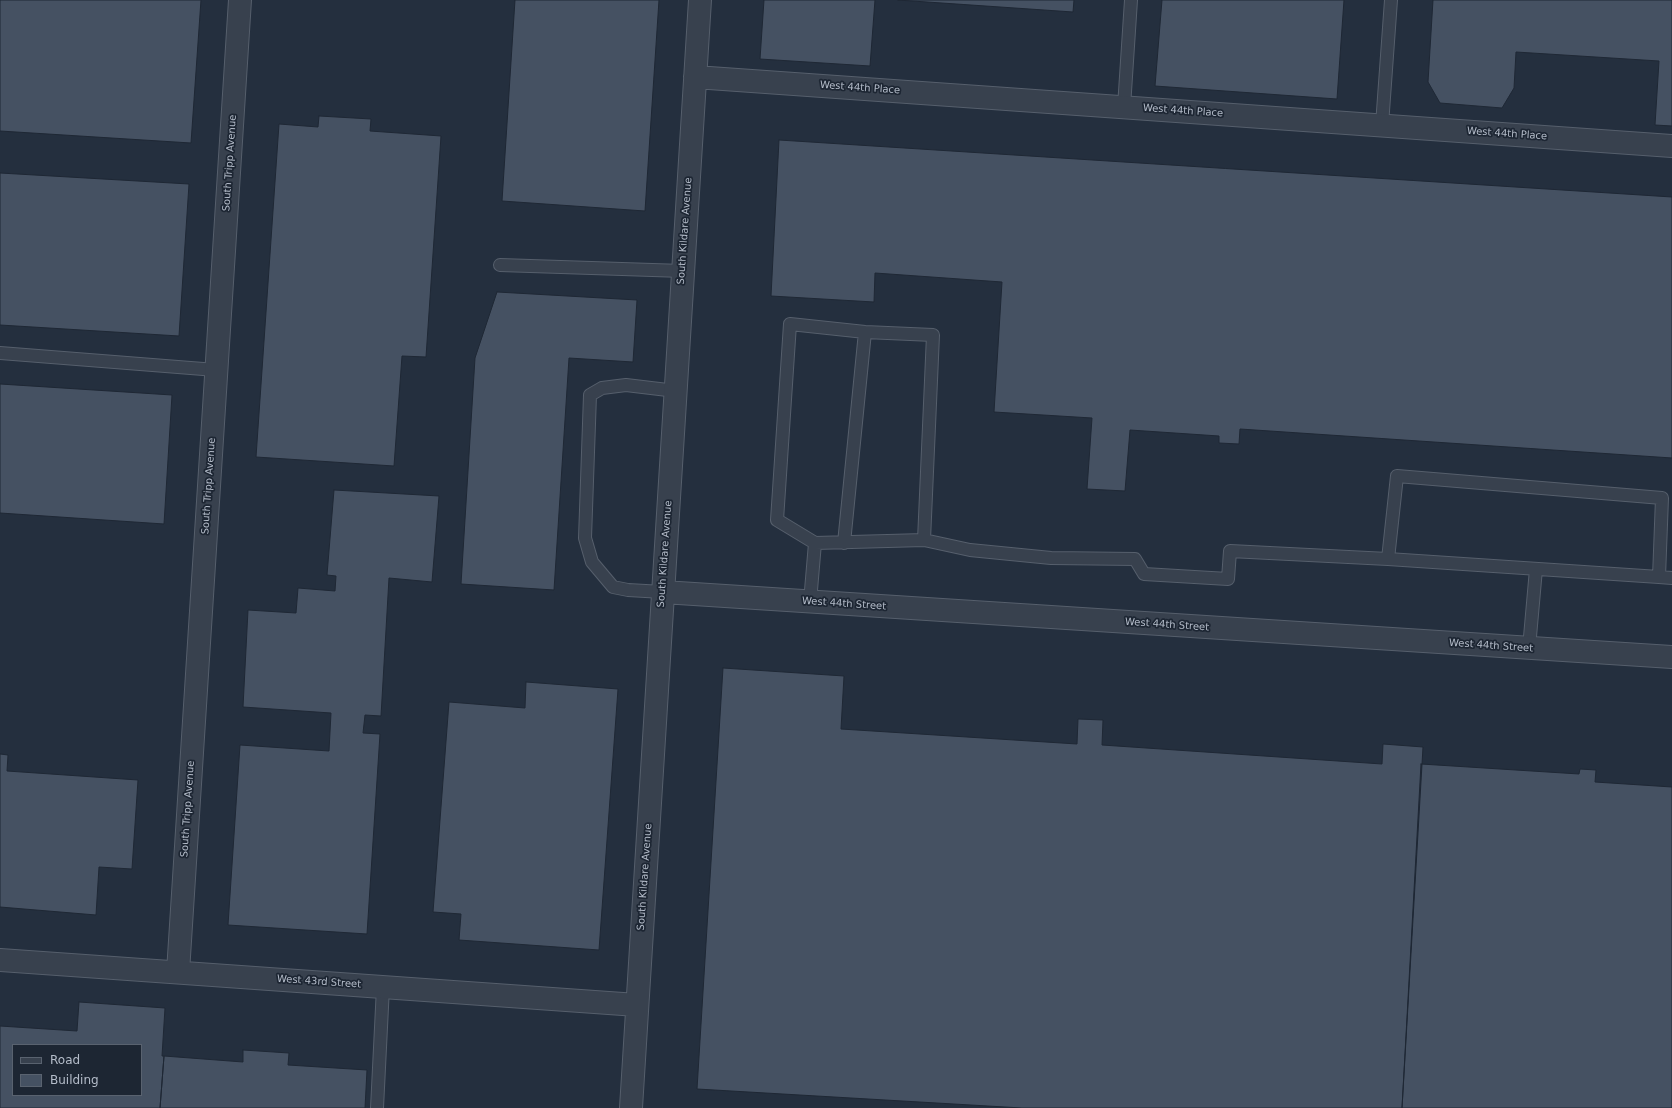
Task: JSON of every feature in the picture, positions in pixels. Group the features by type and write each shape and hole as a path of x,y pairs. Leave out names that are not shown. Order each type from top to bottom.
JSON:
{"street":[{"name":"South Tripp Avenue","path":"178,972 240,0"},
{"name":"South Kildare Avenue","path":"631,1108 700,0"},
{"name":"West 44th Place","path":"695,77 1672,146"},
{"name":"West 44th Street","path":"663,592 1672,657"},
{"name":"West 43rd Street","path":"0,960 637,1005"}],"lane":[{"path":"1124,107 1132,0"},
{"path":"1382,126 1391,0"},
{"path":"500,265 683,272"},
{"path":"924,540 933,335 865,332 790,324 777,520 815,543 924,540 970,550 1051,558 1136,559 1144,574 1228,579 1230,551 1536,568 1672,578"},
{"path":"844,543 865,332"},
{"path":"0,353 216,370"},
{"path":"663,592 613,587 592,562 585,538 590,395 602,388 626,385 676,391"},
{"path":"1388,559 1397,476 1662,498 1659,577"},
{"path":"810,602 815,543"},
{"path":"1529,648 1536,568"},
{"path":"377,1108 383,987"}],"building":[{"path":"0,0 201,0 191,143 0,131"},
{"path":"515,0 659,0 645,211 502,201"},
{"path":"764,0 875,0 870,66 760,59"},
{"path":"898,0 1074,0 1073,12"},
{"path":"1162,0 1344,0 1337,99 1155,86"},
{"path":"1433,0 1672,0 1672,126 1655,125 1659,61 1516,52 1514,88 1502,108 1440,103 1428,82"},
{"path":"319,116 371,119 370,131 441,136 426,357 402,356 394,466 256,457 279,124 318,127"},
{"path":"779,140 1672,197 1672,458 1240,429 1239,444 1219,443 1219,436 1130,430 1125,491 1087,489 1092,418 994,412 1002,282 875,273 874,302 771,296"},
{"path":"0,173 189,184 179,336 0,325"},
{"path":"497,292 637,300 633,362 569,358 554,590 461,584 475,358"},
{"path":"0,384 172,395 164,524 0,513"},
{"path":"334,490 439,496 432,582 389,578 381,716 365,715 363,733 380,734 367,934 228,925 240,745 329,751 331,713 243,707 248,610 296,613 298,588 335,591 336,576 327,575"},
{"path":"723,668 844,676 841,729 1077,744 1078,719 1103,720 1102,745 1382,764 1383,744 1423,747 1402,1108 1022,1108 697,1089"},
{"path":"526,682 618,689 599,950 459,940 461,914 433,912 449,702 525,708"},
{"path":"0,754 8,755 7,771 138,780 132,869 99,867 96,915 0,907"},
{"path":"1421,764 1579,774 1580,769 1596,770 1595,782 1672,787 1672,1108 1402,1108"},
{"path":"79,1002 165,1008 162,1056 164,1056 160,1108 0,1108 0,1026 77,1031"},
{"path":"243,1050 289,1053 288,1065 367,1070 365,1108 160,1108 164,1056 243,1062"}]}
